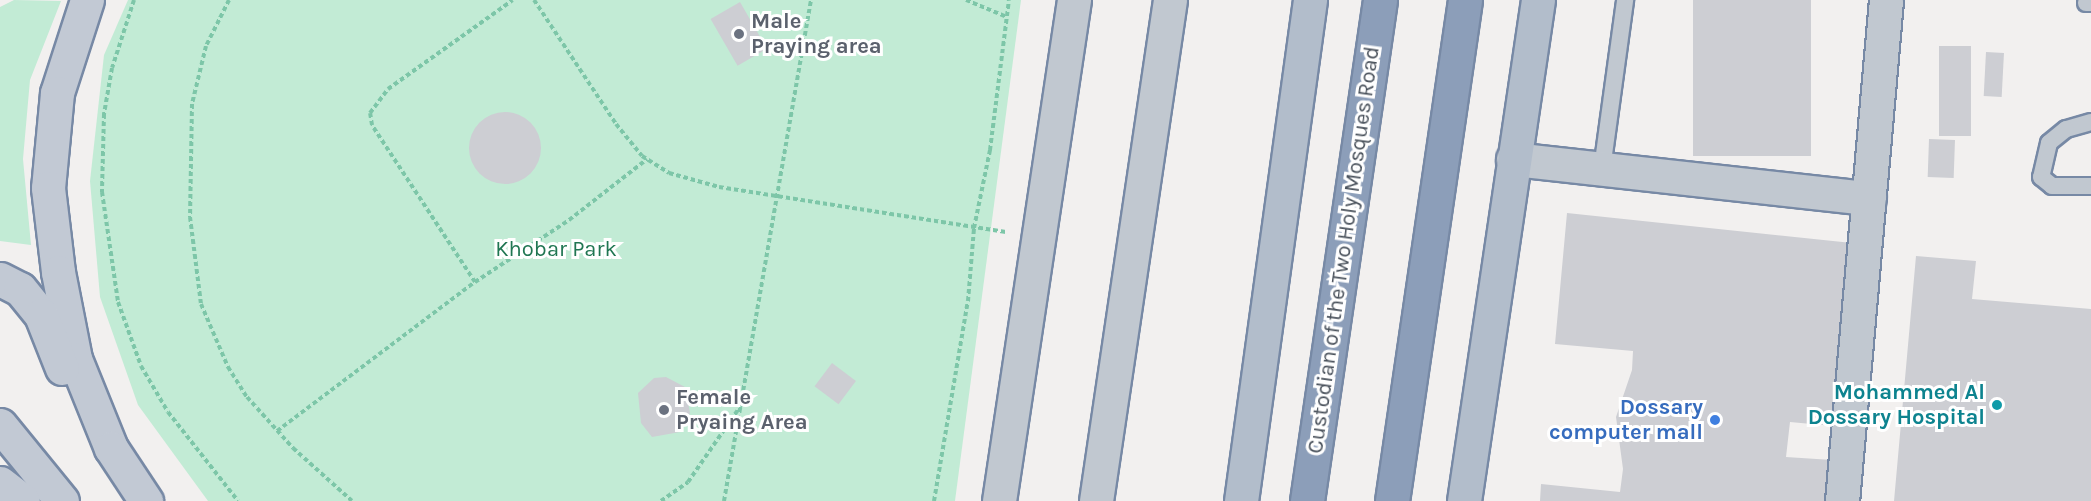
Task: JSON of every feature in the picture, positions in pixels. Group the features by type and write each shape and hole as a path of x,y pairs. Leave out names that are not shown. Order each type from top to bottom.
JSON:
{"highway":[{"name":"Custodian of the Two Holy Mosques Road","path":"1307,501 1380,0"},
{"path":"1392,501 1465,0"}],"main road":[{"path":"87,0 57,93 48,188 58,272 75,358 111,448"},
{"path":"1241,501 1310,0"},
{"path":"1464,501 1538,0"},
{"path":"0,279 20,289 41,315 75,400 111,448 146,501"},
{"path":"0,425 62,501"}],"street":[{"path":"999,501 1074,0"},
{"path":"1096,501 1170,0"},
{"path":"1842,501 1886,0"},
{"path":"1513,159 1869,198"}],"lane":[{"path":"1602,169 1625,0"},
{"path":"2091,122 2066,129 2049,143 2041,177 2052,186 2091,186"}],"path":[{"path":"134,0 112,68 104,114 102,192 118,302 141,366 168,412 238,501"},
{"path":"229,0 206,46 192,104 189,164 194,267 201,304 228,367 277,431 352,501"},
{"path":"475,282 372,125 370,113 388,89 513,0"},
{"path":"534,0 616,124 647,159 669,173 719,187 1039,237"},
{"path":"724,501 811,0"},
{"path":"966,0 1007,17"},
{"path":"934,501 968,301 974,228 990,150 1009,0"},
{"path":"277,431 475,282 569,220 647,159"},
{"path":"661,501 688,482 743,401"}],"green space":[{"path":"14,0 61,1 30,80 23,159 31,245 0,241 0,7"},
{"name":"Khobar Park","path":"128,0 1021,0 955,501 208,501 138,405 100,297 90,181 104,55"}],"building":[{"path":"1693,0 1811,0 1811,156 1693,156"},
{"name":"Male Praying area","path":"740,2 767,49 738,66 711,19"},
{"path":"1939,46 1971,46 1971,136 1939,136"},
{"path":"1986,52 2004,53 2002,97 1984,96"},
{"path":"505,112 525,118 535,128 541,148 535,168 525,178 505,184 485,178 475,168 469,148 475,128 485,118"},
{"path":"1929,139 1955,140 1954,178 1928,177"},
{"path":"1567,213 1852,243 1833,426 1790,422 1786,457 1832,460 1828,501 1540,501 1541,484 1620,492 1623,469 1616,417 1632,370 1633,351 1555,344"},
{"name":"Mohammed Al Dossary Hospital","path":"1916,256 1976,261 1972,299 2091,309 2091,501 1894,501"},
{"path":"832,363 856,381 839,404 815,386"},
{"name":"Female Pryaing Area","path":"666,377 685,387 690,413 680,432 652,437 641,423 638,393 654,378"}],"place":[{"name":"Male Praying area","path":"739,34"},
{"name":"Mohammed Al Dossary Hospital","path":"1997,405"},
{"name":"Female Pryaing Area","path":"664,410"},
{"name":"Dossary computer mall","path":"1715,420"}]}
